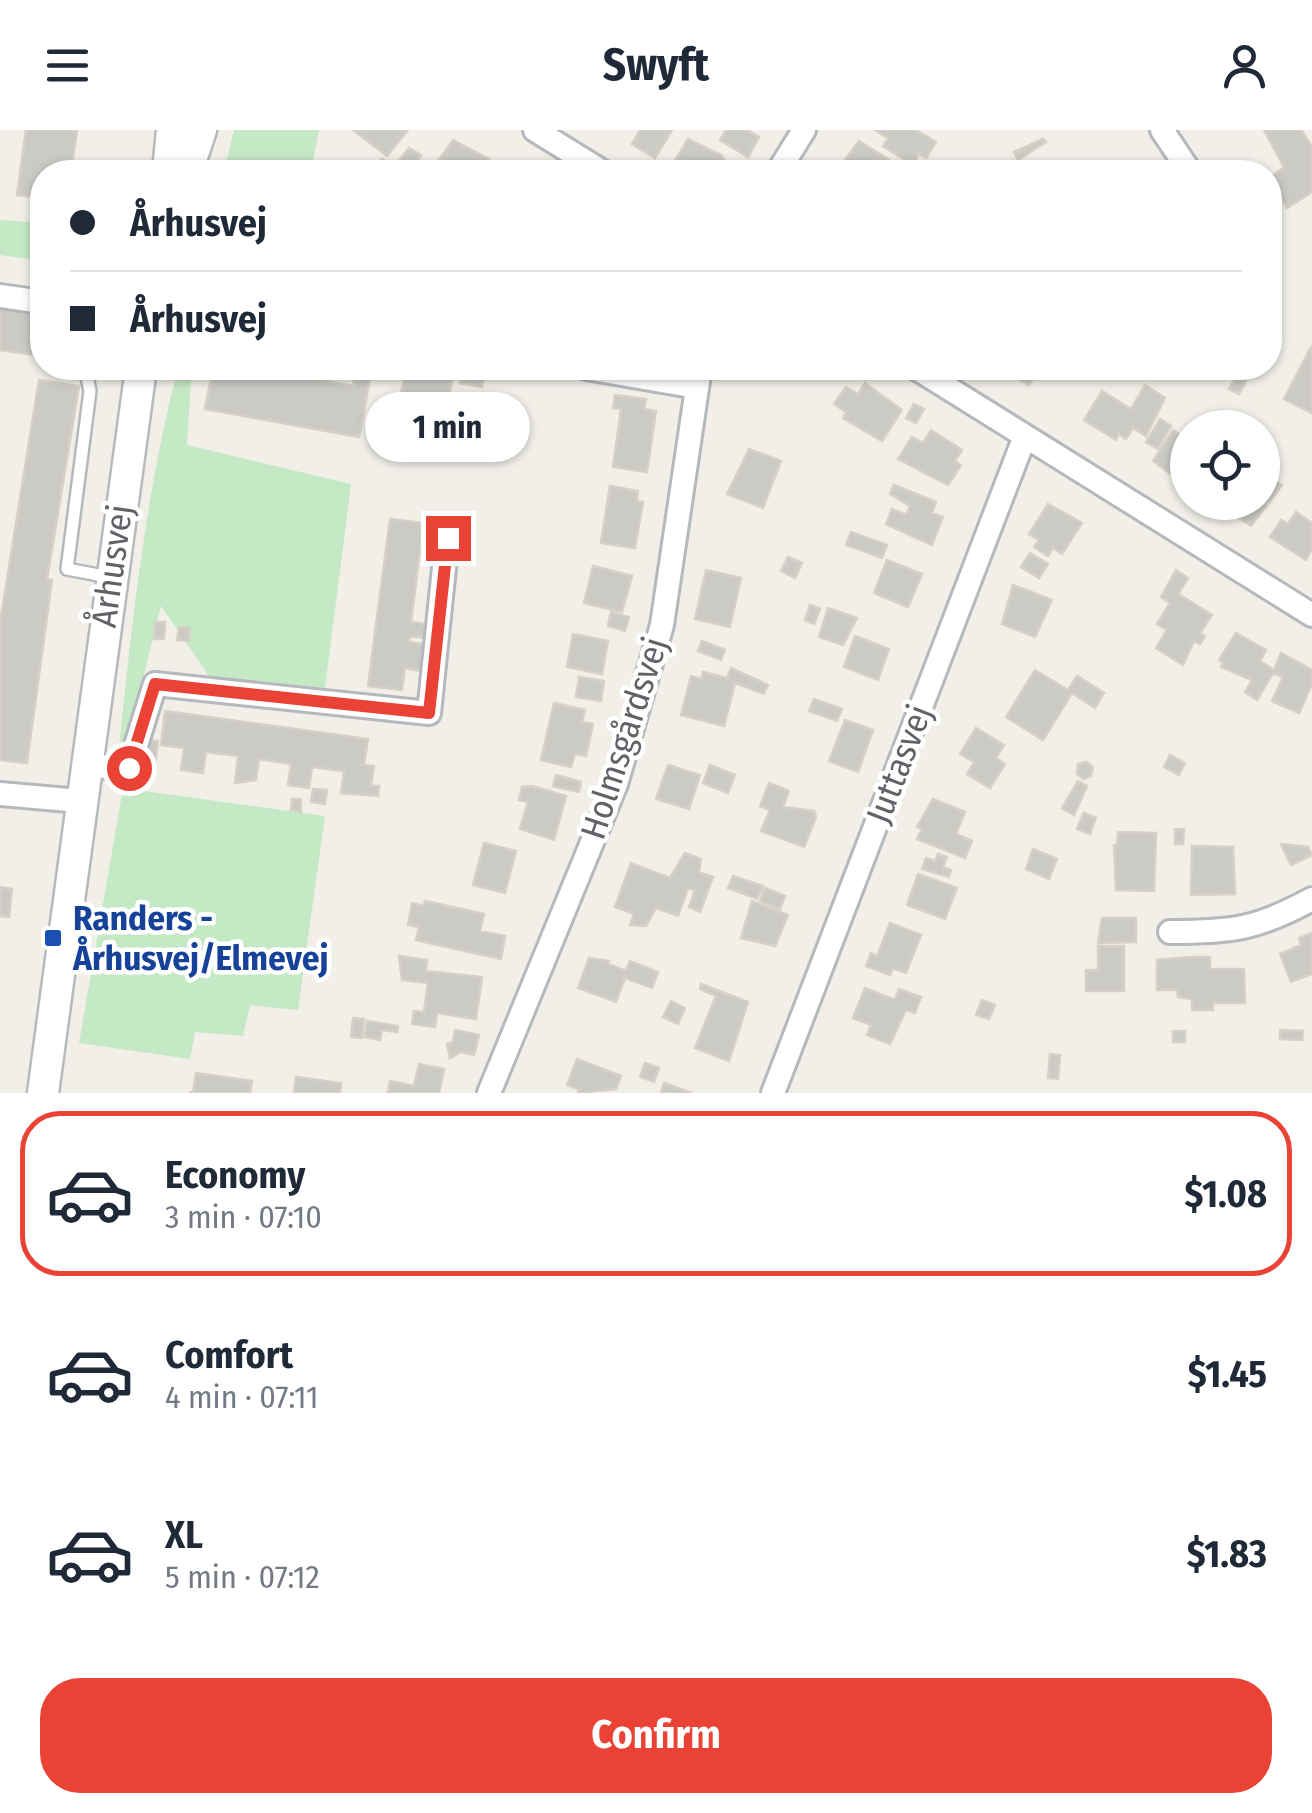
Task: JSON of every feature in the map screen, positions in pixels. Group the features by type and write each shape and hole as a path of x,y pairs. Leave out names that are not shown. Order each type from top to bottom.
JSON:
{"main road":[{"path":"169,160 172,130"},
{"path":"191,160 201,130"},
{"name":"Århusvej","path":"43,1093 139,380"}],"street":[{"path":"535,130 584,160"},
{"path":"785,160 804,130"},
{"path":"1162,130 1182,160"},
{"path":"0,296 30,300"},
{"name":"Holmsgårdsvej","path":"489,1093 616,784 662,626 698,380"},
{"path":"935,380 1312,615"},
{"name":"Juttasvej","path":"774,1093 1026,436"},
{"path":"85,766 129,768 155,684 429,713 448,538"},
{"path":"0,794 80,801"},
{"path":"1170,932 1264,925 1312,898"}],"lane":[{"path":"88,380 90,391 67,569 110,577"}],"green space":[{"path":"234,130 319,130 313,160 227,160"},
{"path":"0,220 30,222 30,259 0,255"},
{"path":"175,380 191,380 187,445 351,484 325,688 209,676 161,606 125,750 119,748 129,652 141,557"},
{"path":"123,788 325,816 298,1010 250,1005 243,1036 195,1032 190,1059 79,1043"}],"building":[{"path":"26,130 77,130 73,160 30,160 30,197 17,195"},
{"path":"353,130 408,130 387,156"},
{"path":"640,130 672,130 655,158 632,144"},
{"path":"726,130 747,130 759,137 748,157 720,140"},
{"path":"875,130 916,130 936,142 926,158 918,154 916,160 905,160 883,146 888,138"},
{"path":"1264,130 1301,130 1312,147 1312,192 1287,208 1282,199 1284,167"},
{"path":"688,139 724,160 675,160"},
{"path":"1043,139 1046,142 1018,160 1014,152"},
{"path":"453,140 489,159 488,160 439,160"},
{"path":"859,141 889,160 845,160"},
{"path":"409,148 421,155 418,160 400,160"},
{"path":"0,308 30,312 30,354 0,350"},
{"path":"1312,347 1312,413 1284,399"},
{"path":"39,380 79,386 47,579 52,580 27,763 0,760 0,623"},
{"path":"211,380 322,380 353,386 354,380 370,380 359,437 205,409"},
{"path":"404,380 452,380 447,407 400,398"},
{"path":"461,380 483,380 482,387 460,383"},
{"path":"1235,380 1246,381 1239,394 1229,389"},
{"path":"865,383 902,410 882,441 843,418 846,412 834,404 846,387 858,394"},
{"path":"1145,385 1165,398 1146,436 1133,428 1126,439 1119,434 1116,440 1084,420 1102,391 1131,409"},
{"path":"615,395 646,399 644,409 656,411 647,472 613,467 621,409 613,408"},
{"path":"914,404 924,409 916,423 906,418"},
{"path":"1160,419 1170,425 1158,449 1146,442"},
{"path":"492,422 505,425 501,436 489,433"},
{"path":"931,430 962,450 955,461 961,465 948,485 898,459 912,437 923,443"},
{"path":"1170,435 1170,474 1153,461"},
{"path":"749,449 781,461 763,508 727,494"},
{"path":"894,485 936,502 932,513 943,517 932,545 886,524 892,509 906,515 910,506 890,494"},
{"path":"610,486 638,491 637,501 643,502 635,548 601,543"},
{"path":"1048,504 1082,523 1062,554 1053,548 1048,556 1034,547 1039,540 1029,534"},
{"path":"1296,512 1312,523 1312,549 1306,560 1270,537 1281,520 1288,524"},
{"path":"390,519 440,525 439,536 422,534 411,622 427,624 425,638 410,636 409,642 425,644 421,671 405,668 402,690 368,686"},
{"path":"851,532 887,545 882,558 846,545"},
{"path":"1030,553 1048,564 1039,578 1021,567"},
{"path":"788,557 802,563 795,578 781,571"},
{"path":"887,560 922,574 908,607 874,593"},
{"path":"593,566 632,576 622,612 584,603"},
{"path":"706,570 741,578 730,627 695,619"},
{"path":"1176,570 1188,578 1178,594 1212,615 1200,633 1205,636 1200,644 1194,641 1183,665 1156,648 1167,630 1157,624 1170,603 1161,597"},
{"path":"1013,585 1052,600 1035,637 1002,624"},
{"path":"810,605 820,609 814,624 805,620"},
{"path":"828,608 857,618 843,645 819,637"},
{"path":"611,612 629,617 625,631 608,626"},
{"path":"155,622 165,622 164,639 154,639"},
{"path":"179,627 190,628 189,641 177,640"},
{"path":"1236,633 1266,650 1260,661 1274,670 1281,653 1312,670 1312,684 1299,713 1272,701 1283,677 1273,673 1257,700 1245,692 1252,680 1221,667 1223,663 1219,660"},
{"path":"573,634 608,641 602,674 567,667"},
{"path":"855,636 889,649 878,680 844,667"},
{"path":"702,641 725,650 721,660 698,651"},
{"path":"731,668 768,685 764,694 735,683 724,726 681,715 691,676 701,679 703,672 727,678"},
{"path":"1035,670 1068,690 1077,676 1104,693 1095,708 1072,693 1043,740 1006,717"},
{"path":"579,677 604,681 601,701 576,697"},
{"path":"814,699 842,709 837,721 809,711"},
{"path":"554,703 585,710 582,722 593,724 586,756 575,754 571,767 541,760"},
{"path":"165,711 368,739 364,765 374,766 371,786 379,786 378,796 341,793 344,771 312,767 309,788 288,785 291,764 259,759 256,780 235,783 238,756 206,752 203,773 181,770 184,748 161,745"},
{"path":"845,720 873,730 858,772 829,761"},
{"path":"976,728 1004,745 996,758 1005,764 990,788 967,774 974,762 960,754"},
{"path":"148,740 158,741 155,767 144,766"},
{"path":"1170,755 1185,763 1179,775 1164,767"},
{"path":"1086,762 1093,767 1091,776 1084,779 1077,774 1078,764"},
{"path":"668,765 700,775 689,809 656,799"},
{"path":"710,765 735,775 728,793 703,783"},
{"path":"556,775 581,782 579,792 553,786"},
{"path":"1078,781 1087,786 1074,815 1062,808"},
{"path":"769,783 789,791 783,807 814,811 816,817 804,847 761,831 770,810 760,806"},
{"path":"522,787 566,796 554,840 520,829 528,802 519,800"},
{"path":"313,789 327,790 325,804 311,802"},
{"path":"292,799 301,799 301,812 291,810"},
{"path":"933,799 965,812 956,834 972,841 965,858 917,839 922,829 917,827"},
{"path":"1084,813 1096,818 1090,834 1077,829"},
{"path":"1175,829 1184,829 1183,844 1175,844"},
{"path":"1118,832 1156,833 1154,891 1116,890 1114,845"},
{"path":"484,843 516,851 505,893 473,885"},
{"path":"1281,844 1308,847 1312,855 1291,865"},
{"path":"1192,846 1233,847 1235,894 1191,895"},
{"path":"1033,849 1057,859 1049,879 1026,869"},
{"path":"685,853 701,859 699,872 713,877 700,912 689,907 695,890 688,888 678,916 656,908 646,926 630,925 634,914 615,907 631,863 670,878"},
{"path":"938,854 947,857 943,867 951,870 949,877 922,869 926,858 935,861"},
{"path":"918,874 957,888 945,919 907,905"},
{"path":"733,876 763,886 757,899 728,888"},
{"path":"0,887 12,889 9,917 0,916"},
{"path":"765,888 785,896 780,909 760,901"},
{"path":"425,901 484,914 480,931 505,936 501,959 416,940 419,927 408,925 412,903 424,906"},
{"path":"752,901 788,915 775,946 741,938"},
{"path":"1102,918 1136,918 1136,942 1098,943"},
{"path":"890,923 921,935 906,973 893,968 890,975 866,966 871,953 877,956"},
{"path":"1312,933 1312,974 1291,982 1280,954 1301,945 1299,938"},
{"path":"1098,946 1124,946 1124,991 1086,991 1086,970 1098,970"},
{"path":"399,956 427,960 426,971 482,977 476,1019 437,1013 435,1027 412,1024 414,1011 424,1012 428,983 402,980"},
{"path":"1210,957 1210,969 1244,969 1245,1003 1213,1003 1213,1010 1192,1010 1192,999 1178,997 1177,990 1157,990 1157,960"},
{"path":"589,958 609,961 608,964 626,971 630,961 658,972 652,988 625,978 616,1002 578,988"},
{"path":"701,984 748,1002 729,1061 695,1048 716,996 700,989"},
{"path":"865,988 895,1000 899,989 921,997 915,1013 906,1010 890,1044 867,1035 871,1025 853,1018"},
{"path":"982,1000 995,1005 989,1019 976,1015"},
{"path":"671,1001 685,1008 678,1024 663,1017"},
{"path":"353,1018 364,1019 362,1038 351,1037"},
{"path":"367,1021 398,1026 397,1032 382,1030 380,1040 365,1037"},
{"path":"455,1030 479,1035 474,1055 461,1052 450,1058 447,1044 453,1042"},
{"path":"1280,1030 1303,1031 1302,1040 1280,1039"},
{"path":"1173,1031 1185,1031 1185,1042 1173,1042"},
{"path":"1050,1054 1060,1055 1058,1079 1048,1078"},
{"path":"577,1059 621,1076 616,1089 578,1093 579,1089 567,1085"},
{"path":"645,1063 659,1068 654,1082 640,1077"},
{"path":"419,1064 444,1069 439,1093 388,1093 390,1081 414,1086"},
{"path":"196,1073 252,1081 250,1093 189,1093 193,1092"},
{"path":"296,1077 341,1083 340,1093 294,1093"},
{"path":"664,1083 692,1093 661,1093"}],"place":[{"name":"Randers - Århusvej/Elmevej","path":"53,938"}],"route":[{"path":"129,768 155,684 429,713 448,538"}]}
